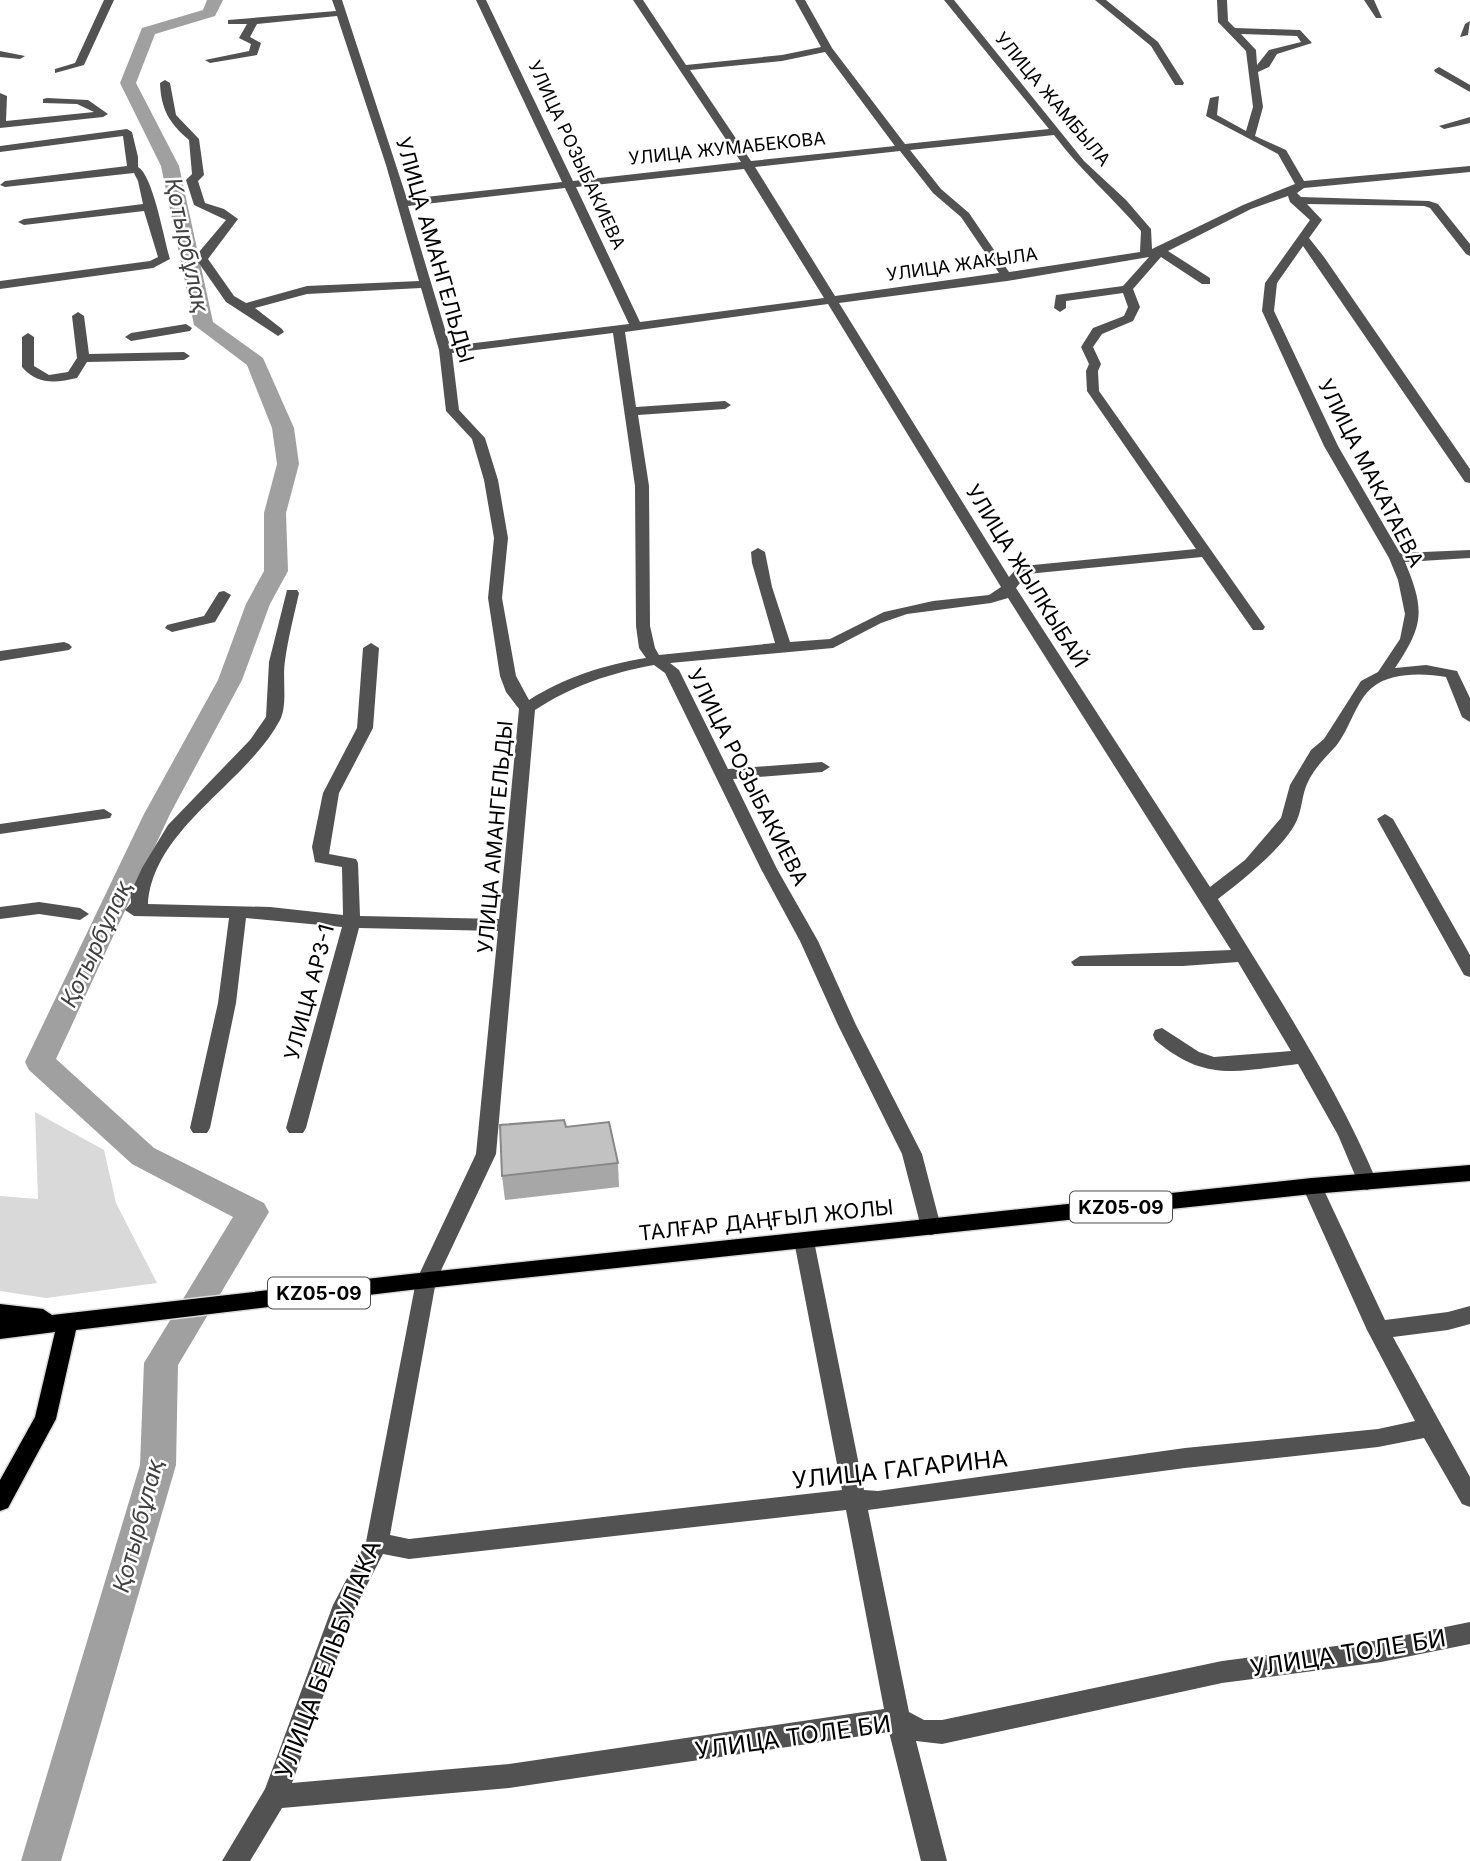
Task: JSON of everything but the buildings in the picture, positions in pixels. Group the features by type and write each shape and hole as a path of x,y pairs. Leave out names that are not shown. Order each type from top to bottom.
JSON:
{"main road":[{"name":"ТАЛҒАР ДАҢҒЫЛ ЖОЛЫ","path":"0,1330 426,1281 1312,1186 1470,1173"},
{"name":"ТАЛҒАР ДАҢҒЫЛ ЖОЛЫ","path":"0,1313 68,1321"},
{"path":"0,1501 45,1419 68,1321"}],"street":[{"path":"59,71 79,65 108,0"},
{"name":"УЛИЦА РОЗЫБАКИЕВА","path":"481,0 636,326"},
{"name":"УЛИЦА ЖЫЛКЫБАЙ","path":"638,0 747,164 827,298 1008,587 1208,898 1347,1134 1367,1182"},
{"path":"800,0 827,49 937,191 965,215 1007,277"},
{"name":"УЛИЦА ЖАМБЫЛА","path":"949,0 1057,131 1080,163 1122,202 1146,231 1146,254"},
{"path":"1100,0 1155,44 1179,83"},
{"path":"1222,0 1223,22 1251,50 1249,65 1253,71 1259,100 1257,120 1249,137"},
{"path":"1369,0 1379,16"},
{"path":"232,22 339,6"},
{"name":"УЛИЦА АМАНГЕЛЬДЫ","path":"339,6 445,350 453,411 478,438 491,480 501,538 495,598 508,676 514,692 527,708 486,1154 426,1281"},
{"path":"210,60 253,52 256,43 244,38 254,20"},
{"path":"1463,35 1470,24"},
{"path":"1231,31 1300,33 1304,37 1307,43 1273,52 1265,65 1253,71"},
{"path":"682,68 782,58 827,49"},
{"path":"0,54 20,56"},
{"path":"1439,71 1470,89"},
{"path":"165,83 166,107 173,121 194,139 198,175 192,180 193,192 200,205 220,211 232,219 230,225 203,254 202,259 230,299 278,332"},
{"path":"2,96 0,125 103,114 94,105 83,101 47,101"},
{"path":"1215,98 1212,116 1282,152 1295,192 1434,206 1470,252"},
{"path":"1444,126 1470,120"},
{"name":"УЛИЦА ЖУМАБЕКОВА","path":"401,203 1057,131"},
{"path":"0,149 127,132 133,157 132,169"},
{"path":"0,285 164,260 144,181 138,171 132,169 5,184"},
{"name":"УЛИЦА ЖАКЫЛА","path":"445,350 827,298 1007,277 1146,254 1160,251 1247,207 1295,192 1470,169"},
{"name":"УЛИЦА МАКАТАЕВА","path":"1208,898 1251,864 1289,820 1298,785 1317,754 1331,742 1366,684 1383,676 1407,639 1412,614 1405,580 1396,558 1331,446 1268,311 1271,283 1317,220 1295,192"},
{"path":"24,222 149,207"},
{"path":"1303,239 1320,259 1470,479"},
{"path":"1060,308 1060,298 1127,289 1160,251 1206,281"},
{"path":"245,307 306,290 426,284"},
{"path":"1127,289 1134,307 1129,318 1097,331 1087,347 1095,364 1092,371 1093,391 1258,627"},
{"path":"28,337 28,367 38,377 53,380 73,375 83,358 78,316"},
{"path":"131,337 186,328"},
{"name":"УЛИЦА РОЗЫБАКИЕВА","path":"618,328 642,485 643,626 647,648 654,659 671,670 769,869 809,941 847,1025 912,1154 931,1227"},
{"path":"83,358 184,356"},
{"path":"632,411 726,405"},
{"path":"758,552 761,572 773,604 784,648"},
{"path":"992,561 1023,569 1207,552"},
{"path":"1396,558 1470,554"},
{"path":"527,708 545,693 654,659 833,643 853,636 875,620 912,609 991,599 1002,595 1023,569"},
{"path":"292,593 277,662 274,717 256,744 174,829 150,868 140,892 139,905 134,910 238,912 352,922 508,925"},
{"path":"172,628 210,619 224,595"},
{"path":"0,656 64,647"},
{"name":"УЛИЦА АРЗ-1","path":"296,1128 352,922 350,863 321,858 320,847 331,793 365,728 371,648"},
{"path":"1383,676 1406,670 1435,669 1452,674 1470,717"},
{"path":"723,775 822,767"},
{"path":"0,829 104,814"},
{"path":"1385,819 1470,971"},
{"path":"0,913 39,908 80,914"},
{"path":"200,1128 227,1003 238,912"},
{"path":"1080,962 1183,960 1243,955"},
{"path":"1162,1035 1185,1054 1206,1063 1303,1056"},
{"path":"1312,1186 1377,1330 1428,1428 1470,1497"},
{"path":"804,1241 898,1719 934,1861"},
{"name":"УЛИЦА БЕЛЬБУЛАКА","path":"235,1861 275,1796 345,1605 377,1543 426,1281"},
{"path":"1377,1330 1448,1321 1470,1315"},
{"name":"УЛИЦА ГАГАРИНА","path":"377,1543 409,1549 853,1499 878,1501 1185,1458 1378,1438 1428,1428"},
{"name":"УЛИЦА ТОЛЕ БИ","path":"275,1796 382,1791 672,1754 898,1719 922,1732 942,1732 1223,1672 1381,1651 1470,1633"}],"shaded area":[{"path":"35,1112 104,1150 116,1203 157,1283 46,1298 0,1291 0,1196 38,1199"}],"waterway":[{"name":"Қотырбұлақ","path":"41,1861 158,1465 161,1363 253,1212 143,1156 40,1062 157,814 230,680 258,604 276,571 275,513 288,464 283,428 256,362 204,325 170,166 128,83 148,31 210,13 215,0"}]}
